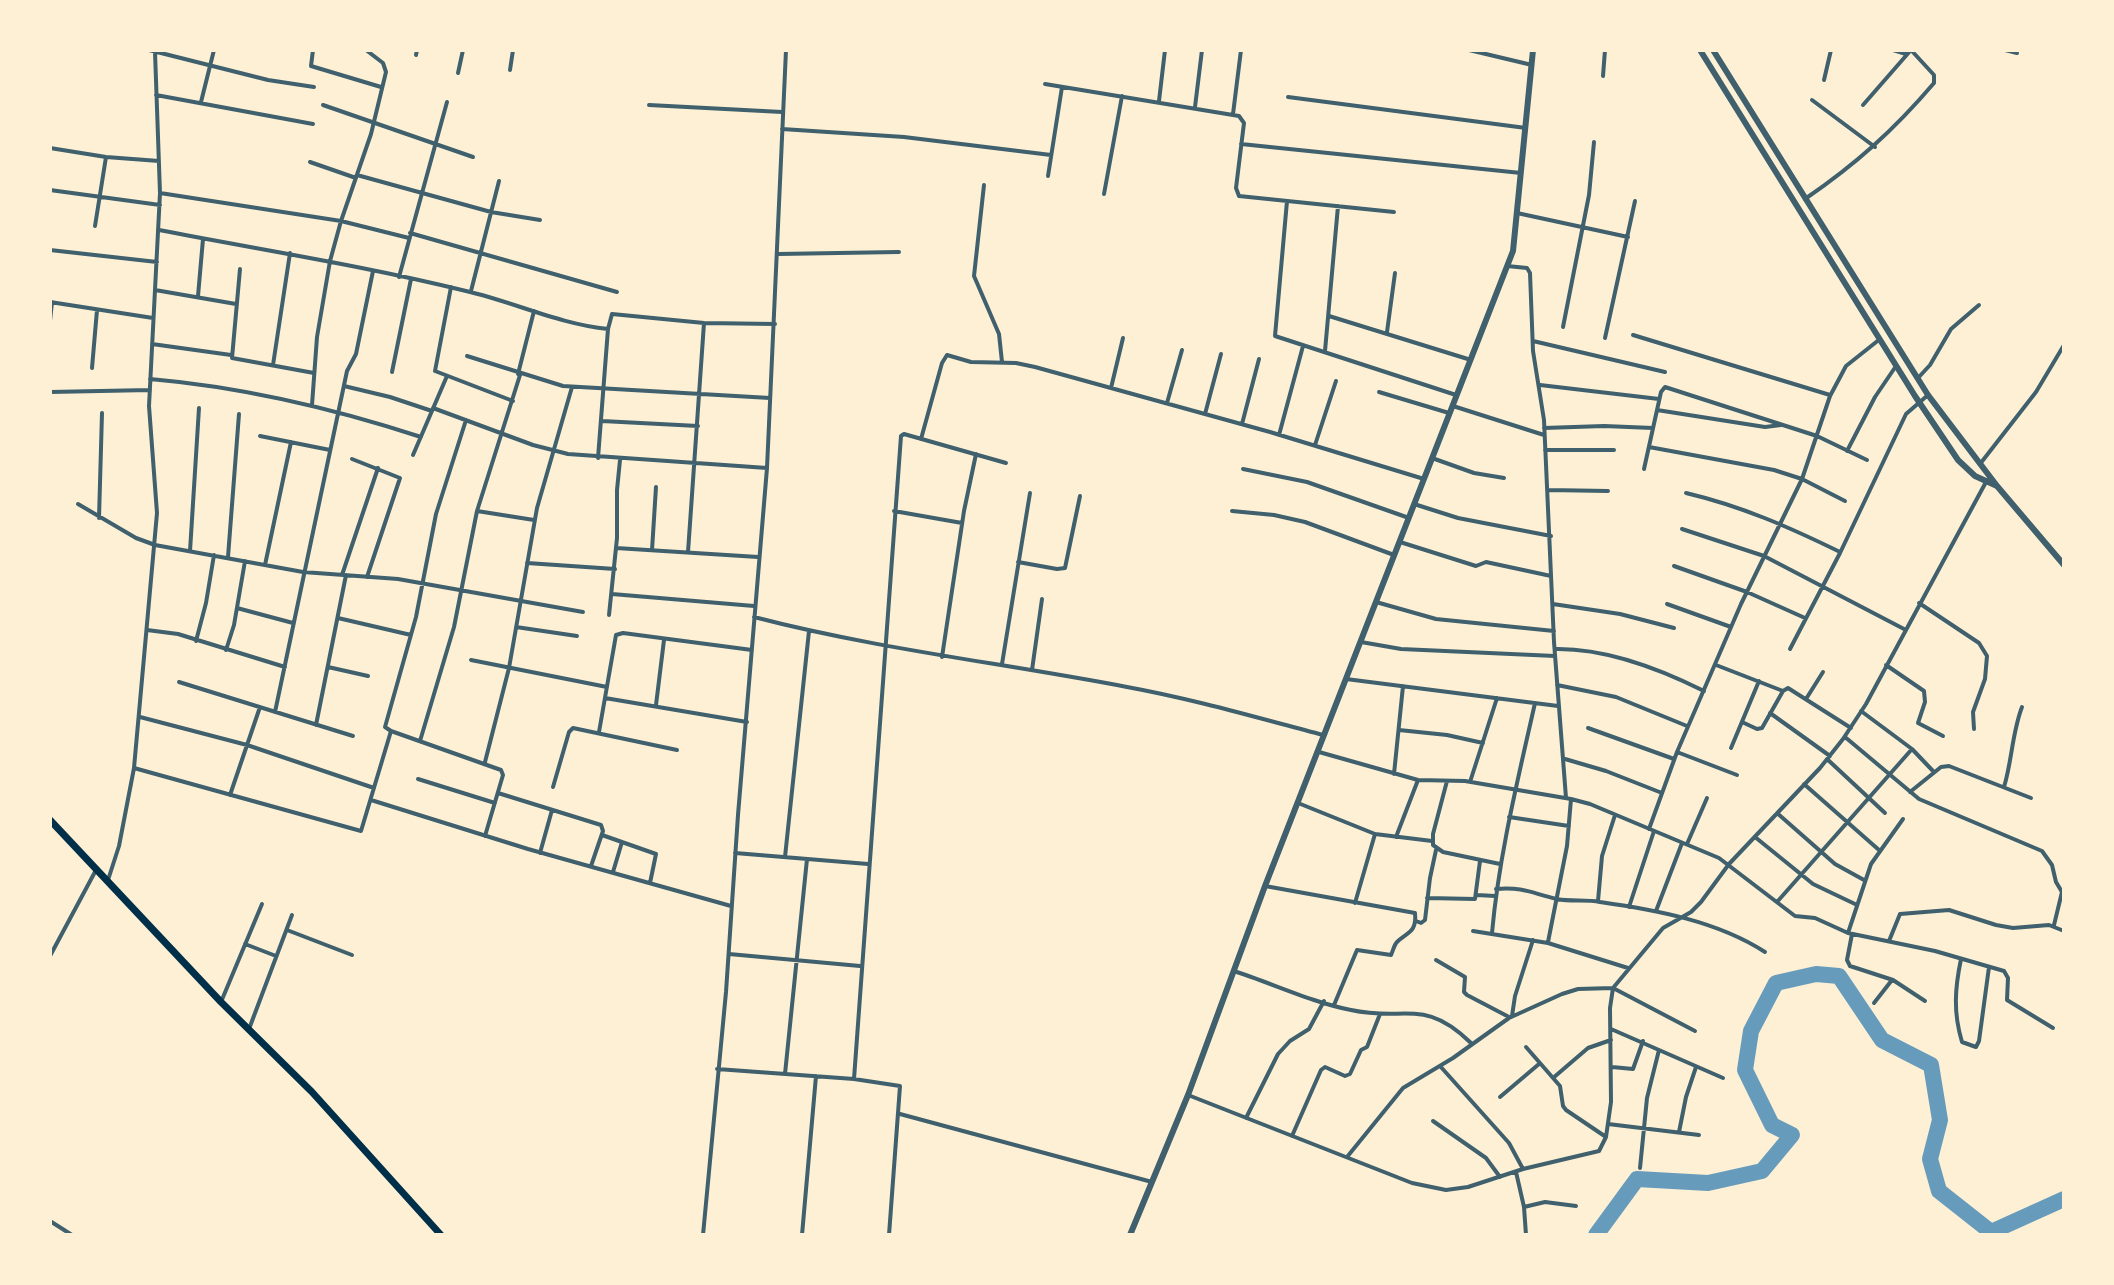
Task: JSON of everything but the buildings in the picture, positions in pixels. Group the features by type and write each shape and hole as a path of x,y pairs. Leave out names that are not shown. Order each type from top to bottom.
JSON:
{"main road":[{"path":"50,820 221,1002 312,1092 441,1235"}],"street":[{"path":"149,50 268,80 314,87"},
{"path":"201,102 214,50"},
{"path":"311,50 311,66 382,87"},
{"path":"312,405 330,261 373,122 386,67 366,50"},
{"path":"458,73 463,50"},
{"path":"510,70 513,50"},
{"path":"703,1235 729,954 767,468 786,50"},
{"path":"1159,101 1165,50"},
{"path":"1195,108 1202,50"},
{"path":"1233,114 1241,50"},
{"path":"1469,50 1532,65"},
{"path":"1130,1235 1188,1095 1265,886 1513,251 1533,50"},
{"path":"1603,76 1605,50"},
{"path":"1700,50 1918,401 1958,460 1966,469 1997,486"},
{"path":"1713,50 1928,395 1997,486 2064,565"},
{"path":"1824,80 1831,50"},
{"path":"1893,50 1907,54"},
{"path":"1805,199 1875,147 1900,123 1935,78 1911,50 1863,105"},
{"path":"2005,50 2017,53"},
{"path":"108,882 119,846 134,768 155,545 156,491 150,379 160,193 155,52"},
{"path":"1045,84 1233,114 1243,119 1236,192 1245,198 1394,212"},
{"path":"1048,176 1062,86"},
{"path":"156,95 313,124"},
{"path":"1104,194 1122,96"},
{"path":"1288,97 1526,128"},
{"path":"1812,100 1875,147"},
{"path":"399,277 447,102"},
{"path":"323,105 473,157"},
{"path":"649,105 783,112"},
{"path":"782,129 904,137 1051,155"},
{"path":"1563,327 1591,186 1594,142"},
{"path":"1241,144 1521,173"},
{"path":"50,148 159,161"},
{"path":"95,226 106,157"},
{"path":"310,162 491,212 540,220"},
{"path":"471,292 499,181"},
{"path":"984,185 974,276 999,334 1002,362"},
{"path":"50,190 160,205"},
{"path":"160,193 341,221 481,253 617,292"},
{"path":"1287,201 1275,331 1278,339 1457,395"},
{"path":"1605,338 1635,201"},
{"path":"1325,352 1338,206"},
{"path":"1517,213 1628,237"},
{"path":"159,230 290,253 451,287 581,325 608,329"},
{"path":"198,297 203,239"},
{"path":"50,250 157,262"},
{"path":"778,254 899,252"},
{"path":"273,366 290,253"},
{"path":"1507,266 1527,268 1530,273 1533,341 1544,428 1551,536 1558,706 1569,798 1569,826 1548,943"},
{"path":"240,269 231,355 234,360 314,373"},
{"path":"275,712 348,366 356,354 373,271"},
{"path":"1387,332 1395,273"},
{"path":"392,372 411,279"},
{"path":"451,287 434,369 513,401"},
{"path":"155,290 236,304"},
{"path":"50,321 51,302 153,318"},
{"path":"1918,378 1930,365 1951,329 1979,305"},
{"path":"92,368 97,310"},
{"path":"420,741 449,648 477,511 513,401 534,311"},
{"path":"598,458 608,329 612,314 704,323 775,324"},
{"path":"1329,316 1471,360"},
{"path":"688,552 704,323"},
{"path":"1633,335 1830,396"},
{"path":"1111,388 1123,338"},
{"path":"1629,907 1674,759 1747,592 1802,479 1830,396 1846,366 1880,339"},
{"path":"1533,341 1665,372"},
{"path":"152,344 231,355"},
{"path":"1980,464 2036,392 2064,345"},
{"path":"1279,435 1303,346"},
{"path":"1167,403 1182,350"},
{"path":"1205,414 1221,354"},
{"path":"921,439 943,358 947,355 971,362 1016,363 1242,424 1424,479"},
{"path":"467,356 519,374 572,387 770,398"},
{"path":"1242,424 1259,359"},
{"path":"1847,451 1875,397 1897,366"},
{"path":"413,455 447,376"},
{"path":"150,379 242,390 338,411 421,437"},
{"path":"1315,445 1336,381"},
{"path":"1540,385 1659,399"},
{"path":"344,386 466,420 552,451 620,460 767,468"},
{"path":"485,763 509,668 535,521 572,387"},
{"path":"1644,469 1662,388 1817,436 1867,460"},
{"path":"50,392 150,390"},
{"path":"1379,392 1544,435"},
{"path":"1790,649 1906,414 1928,395"},
{"path":"190,551 199,408"},
{"path":"1657,410 1765,427 1781,425"},
{"path":"99,518 102,413"},
{"path":"228,557 239,414"},
{"path":"466,420 439,501 411,635 385,727 503,772 485,836"},
{"path":"602,421 698,426"},
{"path":"1544,428 1653,428"},
{"path":"854,1079 901,436 904,434 1006,463"},
{"path":"260,436 330,450"},
{"path":"265,565 291,442"},
{"path":"1649,447 1752,465 1802,479 1845,501"},
{"path":"1545,450 1614,450"},
{"path":"942,657 962,523 976,454"},
{"path":"1432,458 1474,473 1504,478"},
{"path":"352,459 398,476 400,481 367,577"},
{"path":"609,615 615,569 620,460"},
{"path":"316,725 344,575 378,468"},
{"path":"1243,469 1307,482 1409,518"},
{"path":"1188,1095 1432,1189 1468,1187 1523,1169 1599,1151 1608,1124 1613,988 1663,928 1682,919 1701,902 1729,864 1845,737 1986,482"},
{"path":"652,550 656,487"},
{"path":"1548,490 1608,491"},
{"path":"1002,664 1030,493"},
{"path":"1686,493 1781,523 1840,553"},
{"path":"1018,562 1065,568 1080,496"},
{"path":"78,504 145,543 303,572 398,579 583,612"},
{"path":"1414,504 1472,521 1551,536"},
{"path":"477,511 535,521"},
{"path":"894,511 962,523"},
{"path":"1232,511 1305,522 1394,555"},
{"path":"1682,529 1764,556 1904,629"},
{"path":"1400,542 1476,566 1486,562 1552,576"},
{"path":"616,548 759,557"},
{"path":"196,641 214,555"},
{"path":"226,650 245,561"},
{"path":"527,563 615,569"},
{"path":"1674,566 1747,592 1805,618"},
{"path":"612,594 754,606"},
{"path":"1032,670 1042,599"},
{"path":"1376,602 1436,619 1554,631"},
{"path":"1919,603 1979,643 1987,656 1985,679 1973,712 1974,729"},
{"path":"1553,604 1620,614 1674,628"},
{"path":"1667,604 1731,627"},
{"path":"237,608 293,623"},
{"path":"754,617 942,657 1002,664 1130,687 1325,736"},
{"path":"338,618 411,635"},
{"path":"516,627 577,636"},
{"path":"147,630 178,634 285,667"},
{"path":"785,857 809,631"},
{"path":"599,732 616,635 623,633 752,650"},
{"path":"656,705 664,640"},
{"path":"1361,642 1401,649 1555,656"},
{"path":"1555,649 1586,650 1613,656 1666,673 1704,691"},
{"path":"471,660 607,687"},
{"path":"1716,665 1783,691"},
{"path":"1886,665 1924,691 1925,702 1918,723 1943,736"},
{"path":"328,667 368,676"},
{"path":"1806,699 1823,672"},
{"path":"1346,679 1558,706"},
{"path":"1731,748 1759,681"},
{"path":"179,682 353,736"},
{"path":"1557,685 1616,697 1688,727"},
{"path":"1394,774 1403,686"},
{"path":"1742,722 1759,729 1785,688 1792,689 1851,728"},
{"path":"605,698 747,722"},
{"path":"1470,782 1497,698"},
{"path":"1492,933 1500,864 1535,703"},
{"path":"230,795 260,707"},
{"path":"2004,787 2016,722 2022,707"},
{"path":"1861,711 1912,749 1934,772"},
{"path":"1770,713 1828,757 1885,813"},
{"path":"140,717 247,745 374,788"},
{"path":"1588,728 1674,759"},
{"path":"553,787 571,729 599,732 677,750"},
{"path":"1399,730 1484,743"},
{"path":"134,768 357,831 364,826 391,731"},
{"path":"1845,737 1910,792 1929,804 2042,851 2052,865 2062,892 2054,925"},
{"path":"1777,902 1912,749"},
{"path":"1319,752 1418,780 1470,782 1569,798 1615,815 1729,864 1795,916 1815,918 1850,933 1961,959 2007,974 2007,1000 2053,1028"},
{"path":"1677,752 1737,775"},
{"path":"1565,759 1662,793"},
{"path":"1910,792 1941,767 1949,766 2031,798"},
{"path":"418,779 495,803"},
{"path":"1396,837 1418,780"},
{"path":"1416,921 1421,923 1425,920 1436,849 1432,841 1447,781"},
{"path":"1804,784 1879,850"},
{"path":"498,793 599,824 603,828 602,835 591,866"},
{"path":"1656,911 1707,798"},
{"path":"371,800 540,853 731,906"},
{"path":"1298,803 1375,834 1432,841"},
{"path":"540,853 552,810"},
{"path":"1777,813 1820,852 1845,871 1864,880"},
{"path":"1598,901 1602,856 1615,815"},
{"path":"1509,817 1569,826"},
{"path":"1903,819 1879,850 1864,880 1850,933 1847,963 1893,980 1925,1001"},
{"path":"1355,903 1375,834"},
{"path":"602,835 656,854 650,883"},
{"path":"1755,837 1824,891 1856,904"},
{"path":"613,872 622,842"},
{"path":"1436,849 1500,864"},
{"path":"735,853 868,864"},
{"path":"785,1074 807,859"},
{"path":"1427,898 1472,900 1477,895 1480,861"},
{"path":"50,956 96,870"},
{"path":"1265,886 1412,911 1416,921 1408,936 1398,941 1391,955 1357,950 1334,1005"},
{"path":"1496,889 1533,890 1557,899 1598,901 1656,911 1730,934 1765,952"},
{"path":"1477,895 1495,896"},
{"path":"221,1002 262,904"},
{"path":"1889,941 1898,917 1904,912 1949,910 2013,928 2054,925 2064,931"},
{"path":"248,1030 292,915"},
{"path":"286,930 352,955"},
{"path":"1473,931 1548,943 1628,968"},
{"path":"1511,1017 1533,940"},
{"path":"245,944 276,956"},
{"path":"729,954 860,966"},
{"path":"1961,959 1955,1006 1962,1042 1972,1047 1976,1047 1979,1041 1989,967"},
{"path":"1436,960 1465,977 1464,992 1467,995 1511,1017"},
{"path":"1234,971 1349,1010 1429,1014 1458,1031 1471,1044"},
{"path":"1874,1003 1893,980"},
{"path":"1347,1157 1403,1088 1511,1017 1578,989 1613,988 1695,1031"},
{"path":"1246,1118 1278,1054 1290,1041 1309,1029 1324,1001"},
{"path":"1292,1136 1321,1070 1325,1067 1345,1076 1350,1074 1361,1050 1367,1047 1381,1013"},
{"path":"1611,1029 1723,1078"},
{"path":"1553,1078 1588,1048 1611,1040"},
{"path":"1612,1067 1633,1069 1643,1041"},
{"path":"1526,1047 1563,1092 1566,1110 1606,1137"},
{"path":"1640,1168 1643,1128 1659,1050"},
{"path":"1500,1097 1539,1064"},
{"path":"1440,1066 1509,1143 1523,1169"},
{"path":"1679,1132 1696,1067"},
{"path":"717,1069 854,1079 900,1086 889,1235"},
{"path":"802,1235 816,1076"},
{"path":"900,1114 1152,1182"},
{"path":"1433,1121 1486,1158 1500,1177"},
{"path":"1608,1124 1699,1135"},
{"path":"1516,1172 1524,1207 1526,1235"},
{"path":"1524,1207 1545,1202 1576,1206"},
{"path":"50,1221 72,1235"}],"waterway":[{"path":"1596,1235 1637,1179 1708,1183 1762,1171 1792,1135 1772,1125 1745,1070 1751,1031 1776,983 1816,974 1839,976 1882,1040 1931,1065 1940,1120 1930,1159 1939,1191 1991,1232 2064,1199"}]}
